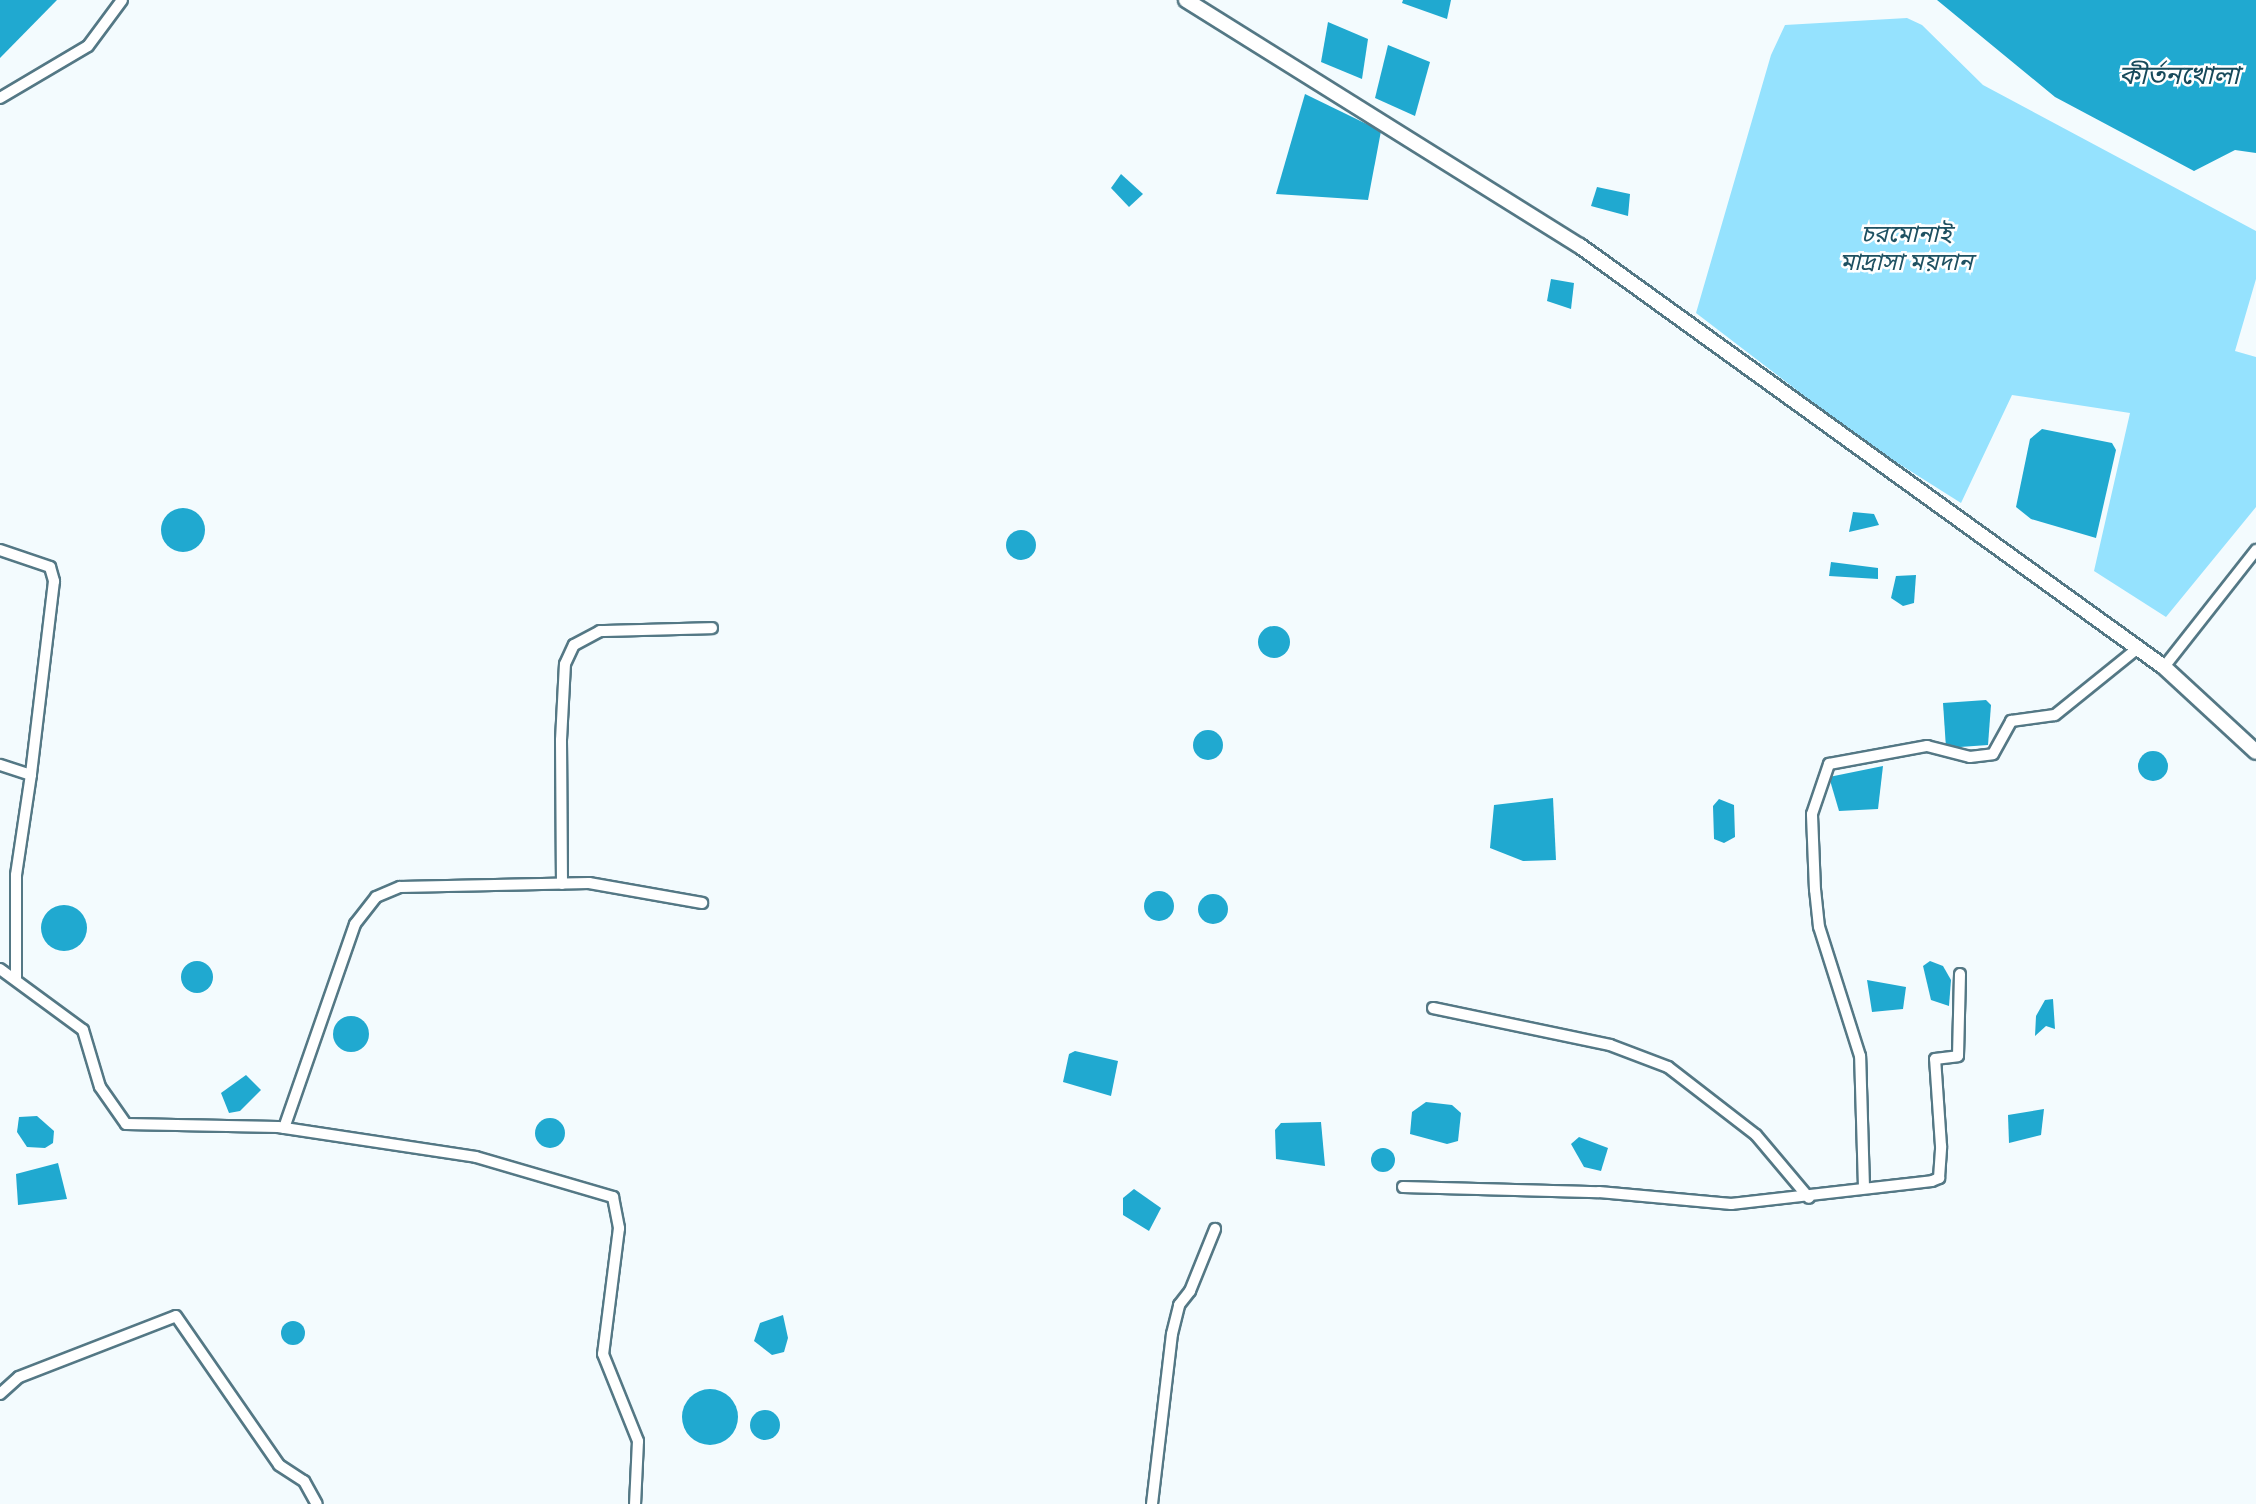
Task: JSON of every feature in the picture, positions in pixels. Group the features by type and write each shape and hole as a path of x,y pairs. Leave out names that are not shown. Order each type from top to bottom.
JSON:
{"main road":[{"path":"1186,0 1489,184 1580,246 2164,667 2256,752"}],"street":[{"path":"0,98 88,46 122,0"},
{"path":"0,550 50,567 54,581 16,875 16,978"},
{"path":"2164,667 2256,550"},
{"path":"562,884 561,740 565,664 574,645 600,631 712,628"},
{"path":"1864,1187 1860,1056 1819,927 1815,890 1812,814 1829,764 1927,746 1970,757 1993,754 2011,721 2055,715 2138,648"},
{"path":"0,765 31,775"},
{"path":"284,1128 355,924 376,897 400,887 562,884 702,903"},
{"path":"0,969 16,978 82,1030 100,1087 126,1124 284,1128 476,1157 613,1198 620,1228 603,1354 638,1441 635,1504"},
{"path":"1403,1187 1599,1192 1710,1204 1809,1198 1864,1187 1939,1178 1934,1066 1935,1059 1958,1056 1960,974"},
{"path":"1433,1008 1610,1045 1668,1067 1756,1135 1809,1198"},
{"path":"1152,1504 1174,1324 1215,1229"},
{"path":"0,1394 19,1377 176,1316 279,1465 304,1481 317,1504"}],"green space":[{"name":"চরমোনাই মাদ্রাসা ময়দান","path":"1907,18 1922,25 1983,85 2256,231 2256,279 2235,351 2256,357 2256,507 2166,617 2094,571 2130,413 2012,395 1961,503 1866,443 1696,313 1771,55 1785,25"}],"water":[{"path":"0,0 57,0 0,58"},
{"path":"1403,0 1451,0 1447,19 1402,3"},
{"name":"কীর্তনখোলা","path":"1937,0 2256,0 2256,153 2235,150 2194,171 2055,97"},
{"path":"1328,22 1368,39 1362,79 1321,62"},
{"path":"1388,45 1430,62 1415,116 1375,98"},
{"path":"1305,94 1381,131 1368,200 1276,194"},
{"path":"1121,174 1143,194 1129,207 1111,188"},
{"path":"1597,187 1630,194 1628,216 1591,206"},
{"path":"1551,279 1574,283 1571,309 1547,301"},
{"path":"2042,429 2112,443 2116,450 2096,538 2031,519 2016,507 2030,439"},
{"path":"183,508 198,515 205,530 198,545 183,552 168,545 161,530 168,515"},
{"path":"1853,512 1874,514 1879,525 1849,532"},
{"path":"1021,530 1027,531 1035,539 1035,551 1027,559 1021,560 1015,559 1007,551 1006,545 1007,539 1015,531"},
{"path":"1831,562 1878,568 1878,579 1829,576"},
{"path":"1916,575 1914,603 1903,606 1891,598 1896,576"},
{"path":"1274,626 1285,631 1290,642 1285,653 1274,658 1263,653 1258,642 1263,631"},
{"path":"1986,700 1991,705 1988,745 1946,748 1943,703"},
{"path":"1208,730 1219,734 1223,745 1219,756 1208,760 1197,756 1193,745 1197,734"},
{"path":"2153,751 2159,752 2167,760 2167,772 2159,780 2153,781 2147,780 2139,772 2138,766 2139,760 2147,752"},
{"path":"1883,766 1878,809 1839,811 1829,777"},
{"path":"1553,798 1556,860 1523,861 1490,848 1494,805"},
{"path":"1719,799 1734,805 1735,837 1724,843 1714,839 1713,806"},
{"path":"1159,891 1170,895 1174,906 1170,917 1159,921 1148,917 1144,906 1148,895"},
{"path":"1213,894 1224,898 1228,909 1224,920 1213,924 1202,920 1198,909 1202,898"},
{"path":"64,905 81,911 87,928 81,945 64,951 47,945 41,928 47,911"},
{"path":"197,961 208,966 213,977 208,988 197,993 186,988 181,977 186,966"},
{"path":"1930,961 1943,966 1951,980 1949,1006 1931,1000 1923,966"},
{"path":"1867,980 1906,987 1903,1009 1872,1012"},
{"path":"2053,999 2055,1029 2046,1026 2035,1036 2036,1016 2045,1000"},
{"path":"351,1016 364,1021 369,1034 364,1047 351,1052 338,1047 333,1034 338,1021"},
{"path":"1075,1051 1118,1061 1111,1096 1063,1082 1069,1054"},
{"path":"246,1075 261,1090 240,1111 229,1113 221,1093"},
{"path":"1426,1102 1452,1105 1461,1113 1458,1141 1447,1144 1410,1134 1412,1112"},
{"path":"2044,1109 2041,1135 2009,1143 2008,1115"},
{"path":"37,1116 54,1131 53,1143 45,1148 27,1147 17,1132 19,1117"},
{"path":"550,1118 561,1122 565,1133 561,1144 550,1148 539,1144 535,1133 539,1122"},
{"path":"1321,1122 1325,1166 1276,1159 1275,1130 1281,1123"},
{"path":"1579,1137 1608,1148 1601,1171 1584,1167 1571,1144"},
{"path":"1383,1148 1392,1151 1395,1160 1392,1169 1383,1172 1374,1169 1371,1160 1374,1151"},
{"path":"58,1163 67,1199 18,1205 16,1174"},
{"path":"1134,1189 1161,1208 1149,1231 1123,1215 1123,1198"},
{"path":"783,1315 788,1338 784,1352 772,1355 754,1341 760,1323"},
{"path":"293,1321 302,1324 305,1333 302,1342 293,1345 284,1342 281,1333 284,1324"},
{"path":"710,1389 730,1397 738,1417 730,1437 710,1445 690,1437 682,1417 690,1397"},
{"path":"765,1410 771,1411 779,1419 779,1431 771,1439 765,1440 759,1439 751,1431 750,1425 751,1419 759,1411"}]}
